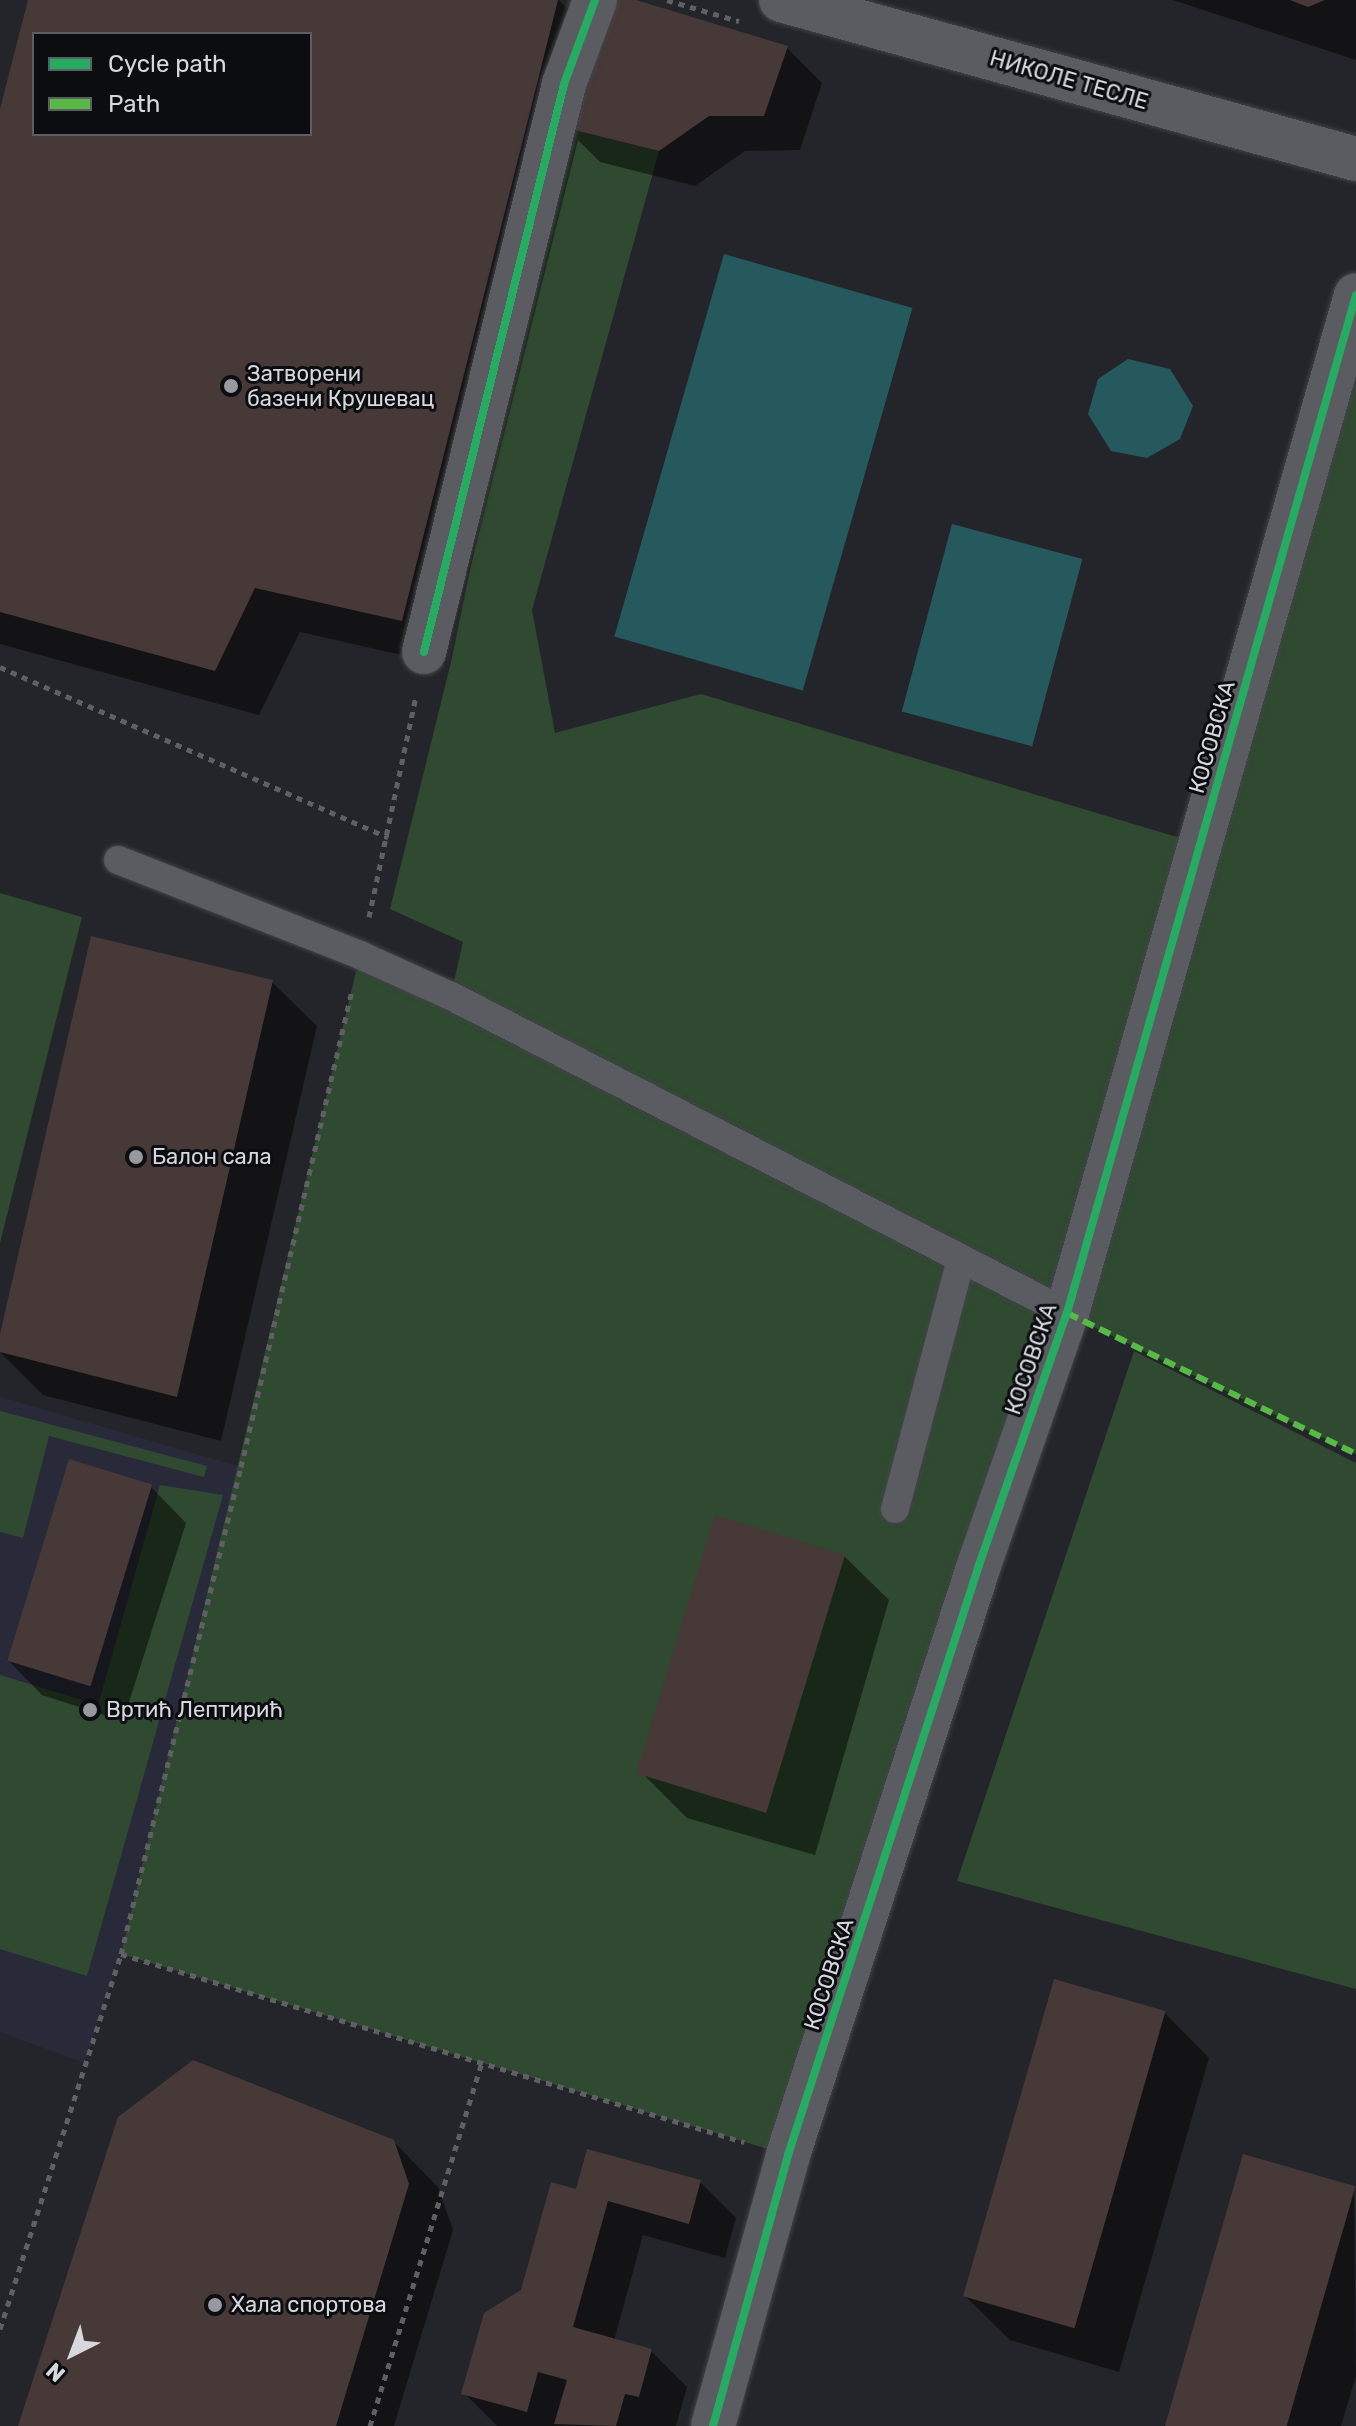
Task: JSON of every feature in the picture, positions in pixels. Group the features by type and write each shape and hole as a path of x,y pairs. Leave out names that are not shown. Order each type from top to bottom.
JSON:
{"street":[{"path":"424,652 564,84 595,0"},
{"name":"НИКОЛЕ ТЕСЛЕ","path":"781,0 1356,159"},
{"name":"КОСОВСКА","path":"713,2426 788,2155 979,1565 1067,1313 1356,295"}],"lane":[{"path":"118,860 360,955 451,996 1067,1313"},
{"path":"895,1509 961,1259"}],"path":[{"path":"0,2329 121,1954 241,1467 388,837 424,652"},
{"path":"0,667 388,837"},
{"path":"121,1954 788,2155"},
{"path":"370,2426 482,2063"}],"shaded area":[{"name":"Вртић Лептирић","path":"0,1397 241,1467 121,1954 85,2063 0,2032"}],"green space":[{"path":"562,127 659,151 532,610 555,733 701,694 1200,844 1356,295 1356,1454 1067,1314 788,2155 121,1954 360,955 451,995 463,942 390,909 451,662"},
{"path":"0,893 82,917 0,1243"},
{"path":"1134,1351 1356,1463 1356,1989 957,1881"},
{"path":"0,1411 207,1466 204,1477 49,1436 23,1538 0,1532"},
{"path":"160,1485 223,1495 87,1976 0,1949 0,1675 98,1705"}],"water":[{"path":"724,254 912,308 803,691 614,637"},
{"path":"1128,359 1170,369 1193,406 1180,439 1147,458 1111,451 1088,414 1098,379"},
{"path":"952,524 1082,559 1032,746 902,711"}],"building":[{"name":"Затворени базени Крушевац","path":"28,0 558,0 402,621 255,588 215,671 0,612 0,109"},
{"path":"599,0 636,0 788,46 764,116 709,116 659,151 562,127"},
{"path":"1290,0 1325,0 1308,7"},
{"name":"Балон сала","path":"91,936 273,980 177,1397 0,1352 0,1334"},
{"path":"69,1459 152,1484 91,1686 7,1661"},
{"path":"715,1515 845,1555 766,1813 636,1773"},
{"path":"1054,1979 1166,2011 1075,2328 963,2296"},
{"name":"Хала спортова","path":"193,2060 394,2140 409,2184 336,2426 18,2426 118,2117"},
{"path":"587,2149 701,2180 689,2224 608,2201 573,2327 652,2349 639,2397 625,2394 616,2426 554,2424 567,2380 538,2372 527,2412 461,2394 484,2313 521,2290 551,2182 576,2189"},
{"path":"1243,2154 1355,2186 1287,2426 1165,2426"}],"marked path":[{"path":"1067,1313 1356,1454"}],"cycle path":[{"path":"424,652 564,84 595,0"},
{"path":"713,2426 788,2155 979,1565 1067,1313 1356,295"}],"place":[{"name":"Затворени базени Крушевац","path":"231,386"},
{"name":"Балон сала","path":"136,1157"},
{"name":"Вртић Лептирић","path":"90,1710"},
{"name":"Хала спортова","path":"215,2305"}]}
